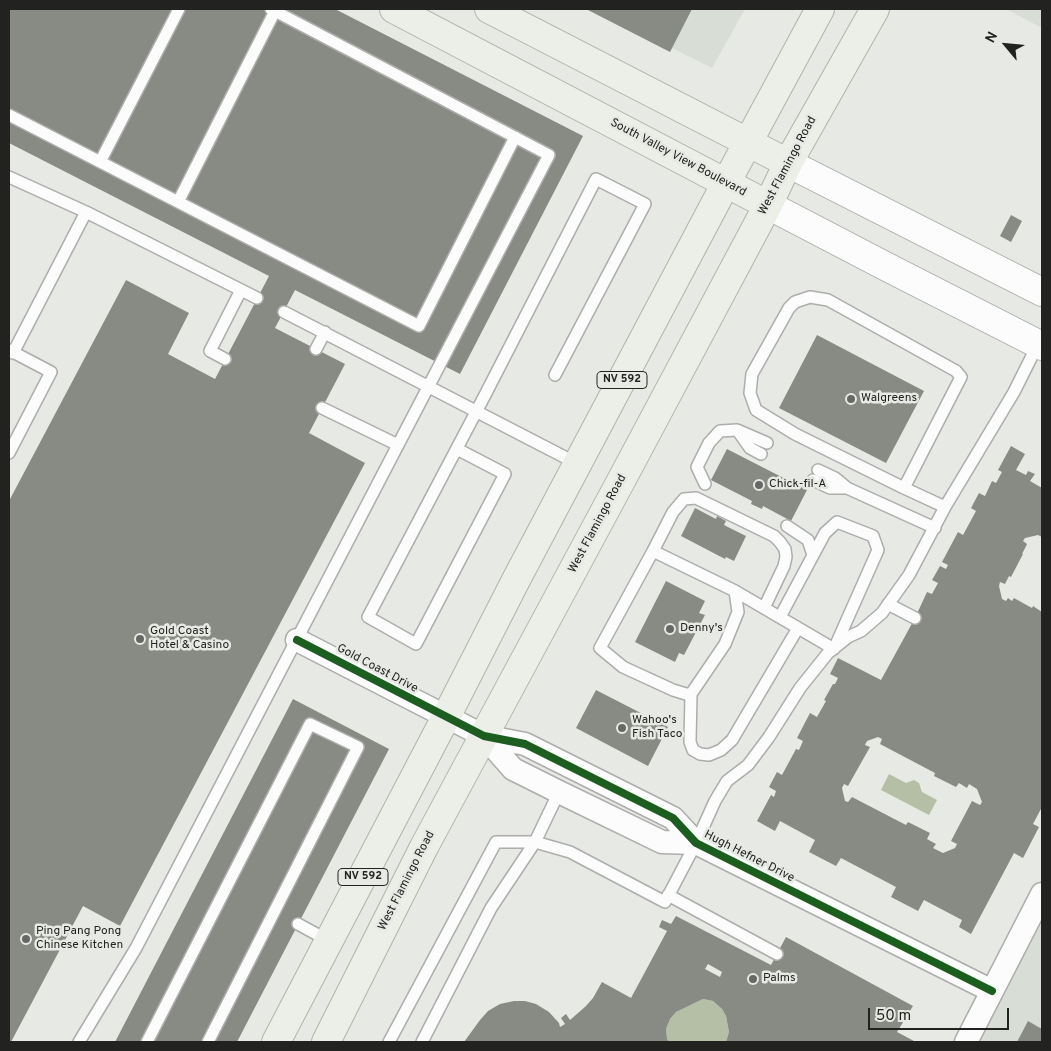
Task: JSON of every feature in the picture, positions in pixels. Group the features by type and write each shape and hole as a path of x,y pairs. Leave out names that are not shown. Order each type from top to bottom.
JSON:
{"main road":[{"name":"South Valley View Boulevard","path":"394,9 1040,345"},
{"path":"489,9 1042,292"},
{"name":"NV 592","path":"276,1042 726,182 820,9"},
{"name":"West Flamingo Road","path":"326,1042 424,847 768,205 788,163 875,9"}],"street":[{"name":"Gold Coast Drive","path":"297,640 446,717"},
{"name":"Hugh Hefner Drive","path":"446,717 484,736 525,744 673,818 696,843 992,991"},
{"name":"Hugh Hefner Drive","path":"484,736 513,768 559,792 662,842 696,843"},
{"path":"966,1042 992,991 1035,924 1042,894"}],"lane":[{"path":"100,162 179,9"},
{"path":"79,1042 136,948 549,155 273,10 178,202"},
{"path":"9,114 419,326 515,137"},
{"path":"9,177 86,212 257,298"},
{"path":"457,448 505,474 416,644 368,617 596,179 645,204 555,375"},
{"path":"9,453 51,372 11,352 86,212"},
{"path":"225,359 210,351 240,290"},
{"path":"904,488 961,377 956,371 828,300 810,297 795,302 752,374 750,393 756,410 795,434 904,488 945,507"},
{"path":"284,312 578,464"},
{"path":"316,349 325,332"},
{"path":"389,1042 496,842 535,842 570,852 665,902 727,780 748,765 769,737 800,688 828,653 848,637 861,631 882,612 909,575 945,507 1040,345"},
{"path":"322,408 398,445"},
{"path":"705,484 697,467 709,442 720,431 737,430 766,443"},
{"path":"737,430 750,448 761,454"},
{"path":"818,470 835,478 847,488 935,528"},
{"path":"812,480 830,488 847,488"},
{"path":"691,694 673,690 623,667 600,648 654,552 673,512 684,499 696,498 774,536 780,542 786,558 764,608"},
{"path":"780,617 825,533 837,522 873,536 878,550 834,648"},
{"path":"787,526 808,540 813,554"},
{"path":"654,552 736,591 834,648"},
{"path":"736,591 738,612 725,644 691,694 690,742 693,750 700,754 708,755 721,750 732,740 798,628"},
{"path":"888,604 915,618"},
{"path":"147,1042 310,724 358,747 208,1042"},
{"path":"422,1042 491,908 535,842 559,792"},
{"path":"668,895 777,954"},
{"path":"298,924 329,941"}],"shaded area":[{"path":"595,9 745,9 712,68"},
{"path":"1006,9 1042,9 1042,28"},
{"path":"889,774 906,783 914,780 919,783 922,792 937,800 929,815 881,790"},
{"path":"1042,894 1042,1042 966,1042"},
{"path":"703,999 713,1001 722,1009 726,1016 729,1032 726,1042 669,1042 666,1029 670,1019 676,1012"}],"building":[{"path":"9,9 335,9 583,136 460,374 295,290 275,328 345,364 309,433 365,463 120,926 83,906 11,1042 9,1042 9,501 126,280 189,313 168,354 215,379 269,276 9,143"},
{"path":"586,9 692,9 670,52"},
{"path":"1011,215 1022,221 1011,242 1000,236"},
{"name":"Walgreens","path":"817,335 924,391 886,463 779,408"},
{"path":"1011,446 1025,454 1016,470 1026,475 1028,471 1035,474 1030,481 1042,488 1042,537 1038,535 1025,538 1023,541 1027,544 1011,577 1009,576 1005,584 1000,582 999,586 1002,599 1006,601 1008,598 1012,601 1014,598 1042,612 1042,807 1033,824 1039,827 1023,858 1014,853 971,934 959,927 962,920 924,900 918,911 891,897 896,887 841,858 836,866 809,852 815,840 780,821 775,831 757,821 771,795 774,797 776,791 769,787 777,772 782,775 796,749 799,750 803,741 797,738 810,713 817,717 826,701 824,700 838,678 830,674 838,658 881,680 927,592 932,594 938,583 932,580 940,566 946,569 948,565 942,562 958,532 963,535 976,511 971,508 979,493 985,496 992,481 996,483 1002,472 998,470","holes":["878,737 882,739 880,744 935,773 934,776 956,787 959,783 967,788 969,784 977,789 982,802 980,805 972,801 951,841 957,844 955,848 943,853 933,848 936,844 927,839 930,833 908,822 906,825 852,797 848,802 845,801 842,788 844,784 848,786 870,747 865,745 867,741"]},
{"name":"Chick-fil-A","path":"727,449 807,490 791,521 763,506 762,509 751,504 752,501 711,480"},
{"path":"695,508 716,519 717,516 726,521 724,525 746,536 734,561 726,557 725,559 681,536"},
{"name":"Denny's","path":"666,581 705,601 699,613 705,615 684,655 679,653 675,662 635,642"},
{"name":"Wahoo's Fish Taco","path":"596,690 668,727 648,766 576,728"},
{"path":"293,699 389,749 237,1042 115,1042"},
{"name":"Palms","path":"676,916 771,965 786,937 913,1006 897,1032 914,1041 726,1042 729,1032 726,1016 722,1009 713,1001 703,999 676,1012 670,1019 666,1029 669,1042 464,1042 488,1011 500,1004 525,1001 536,1004 549,1012 559,1023 560,1027 565,1024 561,1018 566,1014 570,1020 586,1006 602,982 631,998 667,931 659,927 662,920 671,924","holes":["708,964 722,972 720,977 705,969"]},
{"path":"1028,1021 1042,1029 1042,1042 1017,1042"}],"cycle path":[{"path":"297,640 484,736 525,744 673,818 696,843 992,991"}],"place":[{"name":"Walgreens","path":"851,399"},
{"name":"Chick-fil-A","path":"759,485"},
{"name":"Denny's","path":"670,629"},
{"name":"Gold Coast Hotel & Casino","path":"140,639"},
{"name":"Wahoo's Fish Taco","path":"622,728"},
{"name":"Ping Pang Pong Chinese Kitchen","path":"26,939"},
{"name":"Palms","path":"753,979"}]}
